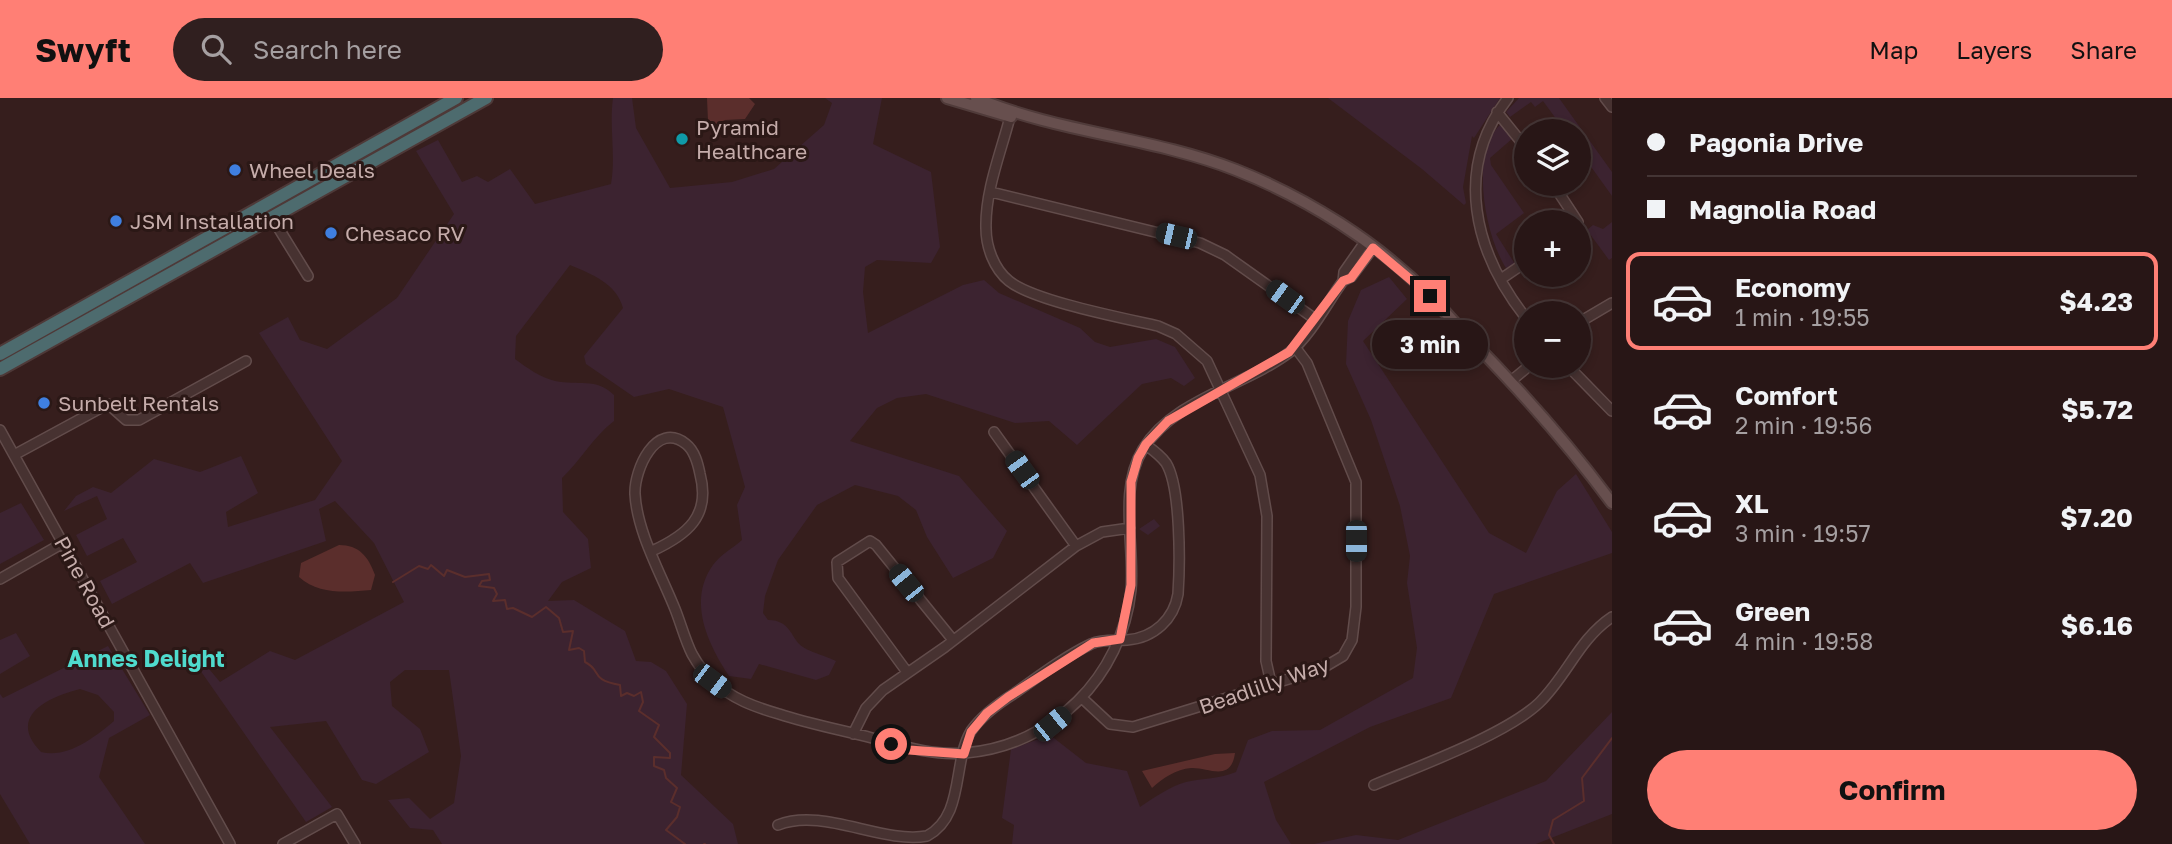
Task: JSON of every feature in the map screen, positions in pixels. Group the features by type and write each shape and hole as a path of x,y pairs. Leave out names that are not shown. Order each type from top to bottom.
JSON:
{"highway":[{"path":"0,354 456,98"},
{"path":"0,369 486,98"}],"main road":[{"path":"947,98 1010,117 1089,131"},
{"path":"976,98 1037,120 1196,156 1235,170 1316,209 1369,245 1430,296 1578,458 1612,503"}],"street":[{"path":"1508,98 1497,112 1482,143 1474,178 1476,210 1482,234 1501,279 1515,301"},
{"path":"1605,98 1612,107"},
{"path":"1497,112 1514,133"},
{"path":"1010,117 991,192 986,228 989,251 1007,280 1023,290 1158,326 1176,334 1207,361 1222,391 1260,475 1267,502 1266,661 1270,683"},
{"path":"991,192 1200,243 1225,254 1315,320"},
{"path":"271,216 308,276"},
{"path":"652,551 681,538 704,503 703,484 693,453 676,439 658,441 638,467 635,494 652,551 691,652 712,681 745,704 909,750 964,754 1033,735 1052,724 1082,698 1098,680 1120,639 1131,585 1133,471 1146,444 1168,421 1295,347 1343,281 1344,272 1369,245"},
{"path":"1501,279 1514,270"},
{"path":"1591,315 1612,303"},
{"name":"Beadlilly Way","path":"1082,698 1110,724 1133,727 1321,669 1343,656 1352,640 1356,607 1356,482 1307,363 1295,347"},
{"path":"14,454 108,404 126,420 139,420 246,362"},
{"path":"1511,382 1516,378"},
{"path":"1580,378 1612,411"},
{"name":"Pine Road","path":"0,430 230,844"},
{"path":"994,432 1076,546"},
{"path":"778,825 796,821 889,842 914,841 929,836 946,818 971,732 987,713 1093,643 1150,634 1161,626 1176,606 1178,594 1174,492 1165,462 1146,444"},
{"path":"853,734 866,708 883,690 1076,546 1102,532 1130,528"},
{"path":"907,672 835,570 837,562 860,544 870,541 876,545 953,640"},
{"path":"0,579 63,543"},
{"path":"1374,785 1431,761 1528,712 1553,689 1591,633 1612,617"},
{"path":"283,844 337,814 355,844"}],"shaded area":[{"path":"613,98 632,98 636,128 670,188 732,182 774,169 824,125 832,103 825,98 882,98 873,144 931,172 940,247 931,263 877,260 865,267 863,292 868,333 963,285 984,280 999,293 1080,328 1095,342 1110,347 1156,339 1175,347 1195,378 1184,386 1171,378 1142,384 1077,445 1049,421 1015,423 926,394 897,398 877,408 850,441 959,476 1007,531 993,558 953,578 927,537 916,510 898,496 855,485 817,505 778,560 765,596 763,613 768,620 782,623 806,649 836,661 829,675 816,680 759,664 751,679 729,676 708,636 701,608 705,579 713,565 742,540 737,505 745,487 723,407 669,389 634,397 586,364 584,356 623,308 609,286 595,276 570,265 516,336 515,359 549,379 593,384 607,389 614,395 614,421 562,478 563,512 588,539 591,568 562,582 548,601 574,600 625,631 636,661 651,662 666,671 687,704 681,775 733,824 738,844 442,844 433,830 410,828 388,800 409,798 430,819 454,803 461,756 449,670 405,670 390,682 392,706 420,729 429,752 376,784 362,780 326,721 270,727 332,807 306,822 193,660 199,657 220,682 270,651 295,660 404,602 374,543 335,501 319,509 326,541 203,583 190,563 112,604 100,581 137,562 123,538 87,556 76,535 107,519 97,496 64,511 76,496 93,487 111,493 154,459 200,472 241,456 258,493 226,512 228,527 315,500 342,461 259,333 288,317 300,340 327,349 397,298 454,214 416,151 438,140 462,182 477,176 488,182 510,169 535,204 611,184"},
{"path":"707,98 749,98 755,104 745,119 725,120 714,125 708,121"},
{"path":"1328,98 1500,98 1474,138 1472,136 1463,187 1466,203 1464,205 1422,169"},
{"path":"1519,98 1559,98 1574,119 1556,119 1543,101 1535,107 1531,102 1510,117 1506,112"},
{"path":"1501,124 1513,138 1490,158 1491,165 1522,210 1514,210 1514,220 1496,234 1514,262 1506,268 1492,236 1484,195 1485,154 1491,137"},
{"path":"1591,143 1612,172 1612,196 1591,167"},
{"path":"1612,222 1612,258 1609,260 1591,235 1593,225 1603,229"},
{"path":"1389,277 1407,299 1363,341 1489,533 1526,553 1557,491 1576,474 1612,532 1612,553 1494,594 1451,698 1370,727 1264,782 1276,820 1291,844 1012,844 1014,825 1002,818 1011,749 1050,735 1086,763 1127,771 1140,807 1180,784 1236,772 1248,740 1272,731 1320,730 1413,678 1417,648 1407,583 1410,556 1400,506 1371,420 1346,364 1348,321 1361,290"},
{"path":"21,503 44,540 0,564 0,513"},
{"path":"1154,519 1160,526 1148,535 1139,529"},
{"path":"339,545 357,549 366,557 375,575 371,590 324,590 299,577 301,563"},
{"path":"16,633 30,656 0,674 0,640"},
{"path":"108,646 150,715 109,738 99,777 145,844 30,844 0,794 0,694 3,698","holes":["80,689 98,695 114,712 114,721 89,740 71,749 41,752 31,739 28,728 30,718 36,710 56,697"]},
{"path":"1612,712 1612,814 1536,844 1314,844 1356,835 1398,840 1546,781"},
{"path":"1235,753 1233,762 1224,771 1198,768 1180,770 1152,788 1142,771 1215,754"}],"waterway":[{"path":"393,582 419,566 428,569 431,565 444,576 447,570 465,577 489,574 490,580 482,581 479,586 494,588 497,594 493,601 505,600 507,609 513,608 532,617 546,607 559,618 563,632 573,631 569,650 579,648 584,651 585,662 604,680 620,685 621,696 627,693 634,696 641,692 643,702 639,711 659,725 654,737 670,753 670,758 654,757 654,766 664,770 666,778 677,788 671,802 680,807 677,817 666,830 685,844"},
{"path":"1554,844 1549,835 1553,820 1584,801 1582,778 1612,738"}],"place":[{"name":"Pyramid Healthcare","path":"682,139"},
{"name":"Wheel Deals","path":"235,170"},
{"name":"JSM Installation","path":"116,221"},
{"name":"Chesaco RV","path":"331,233"},
{"name":"Sunbelt Rentals","path":"44,403"}],"district":[{"name":"Annes Delight","path":"146,658"}],"route":[{"path":"891,744 909,750 964,754 971,732 987,713 1008,697 1093,643 1120,639 1131,585 1131,482 1138,458 1146,444 1168,421 1295,347 1343,281 1351,278 1373,248 1430,296"}]}
